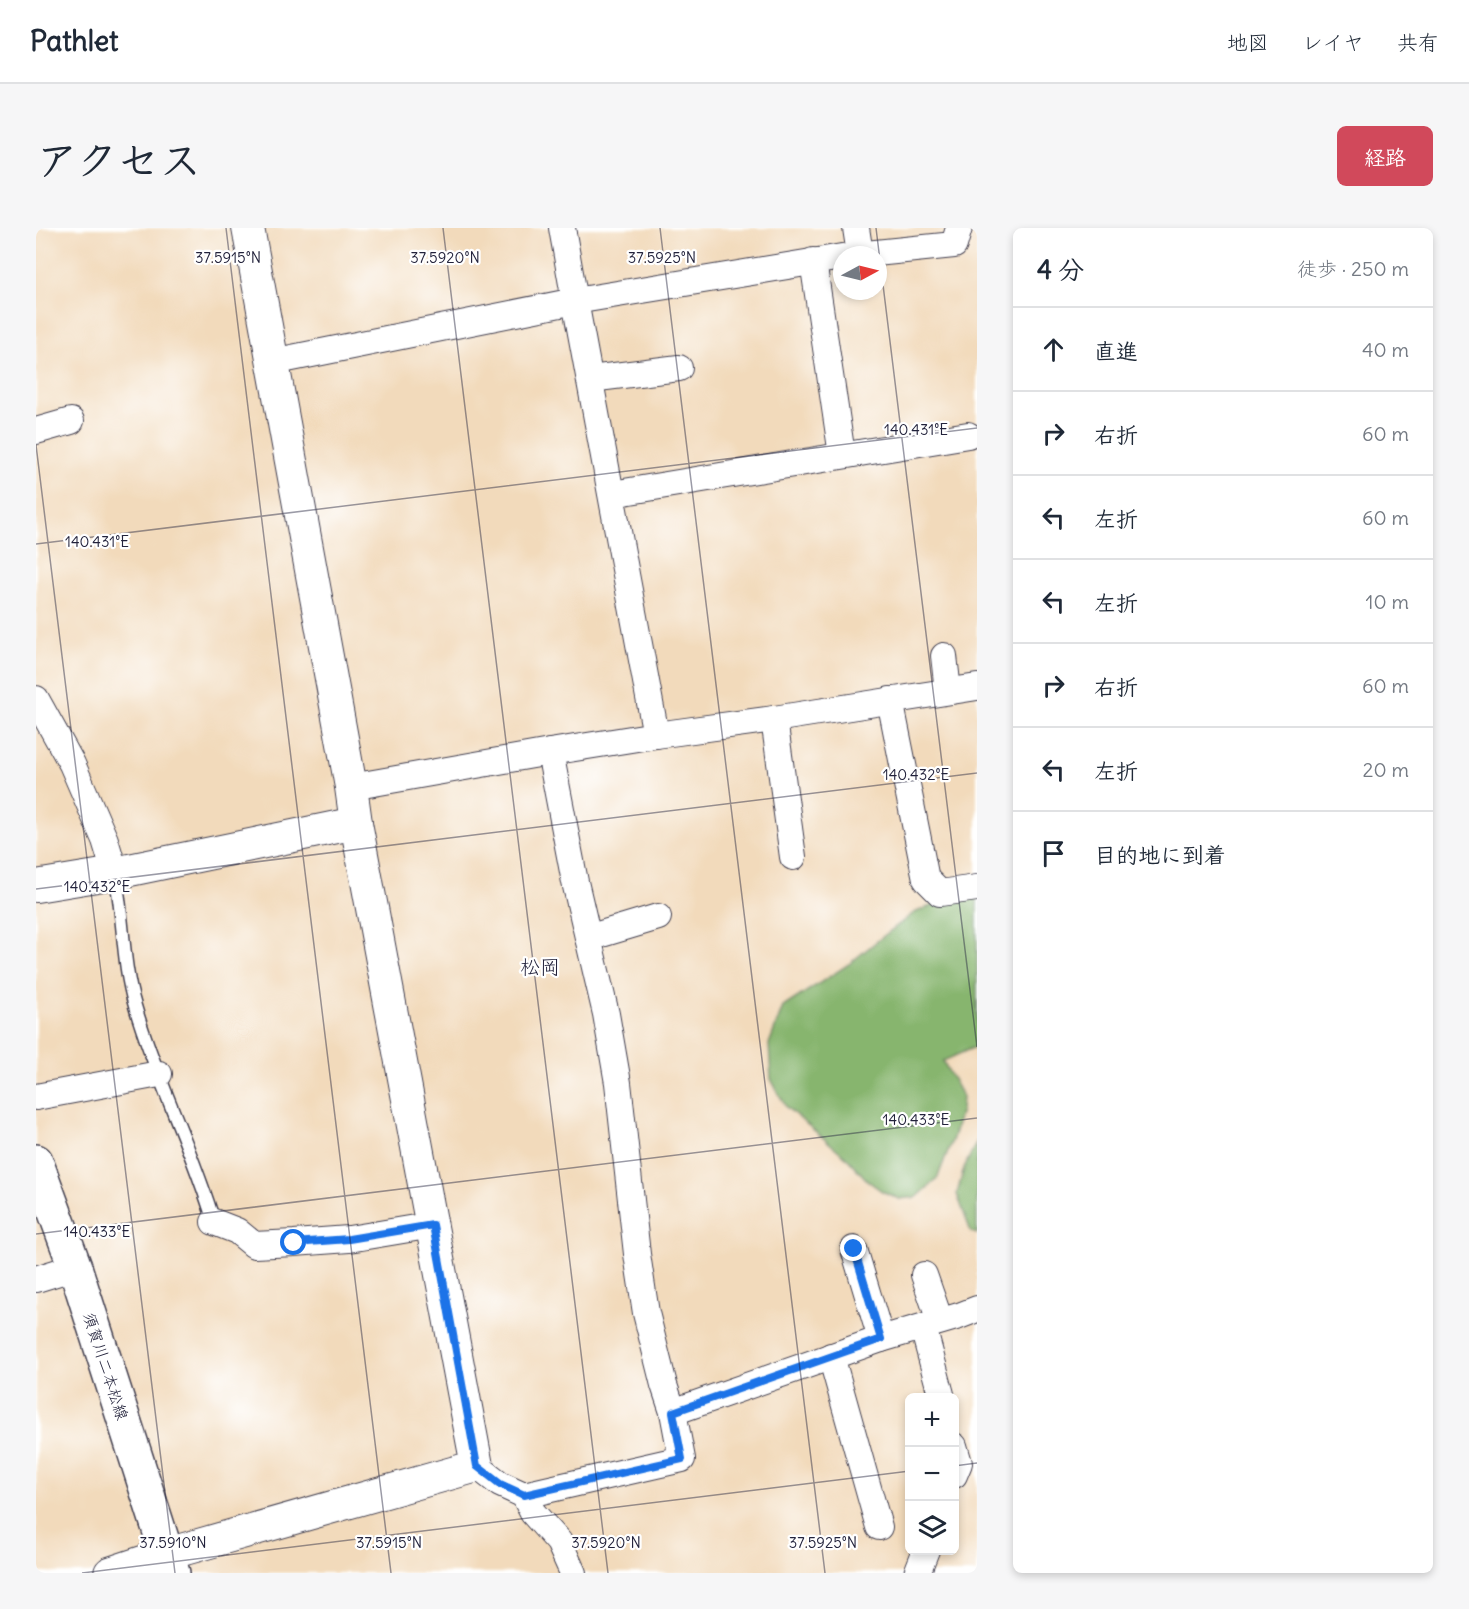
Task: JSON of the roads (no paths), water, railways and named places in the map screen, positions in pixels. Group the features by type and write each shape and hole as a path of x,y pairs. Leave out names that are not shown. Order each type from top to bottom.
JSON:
{"main road":[{"name":"須賀川二本松線","path":"36,1161 75,1267 170,1564"}],"street":[{"path":"248,228 356,823 477,1466 500,1484 524,1495 682,1459 673,1412 646,1312 637,1254 618,1083 606,1014 575,882 550,752"},
{"path":"562,228 656,735"},
{"path":"856,228 857,246"},
{"path":"887,252 954,245 959,228"},
{"path":"272,362 575,301 833,258"},
{"path":"813,261 842,455"},
{"path":"590,379 680,368"},
{"path":"36,431 71,421"},
{"path":"612,494 968,435"},
{"path":"944,656 948,692"},
{"path":"351,787 656,735 977,687"},
{"path":"36,699 85,793 105,840 115,873"},
{"path":"890,700 926,879 940,893 977,888"},
{"path":"774,719 793,857"},
{"path":"36,886 115,873 356,823"},
{"path":"588,938 658,917"},
{"path":"36,1097 159,1074"},
{"path":"214,1222 237,1231 254,1245 349,1239 433,1225"},
{"path":"854,1249 881,1339"},
{"path":"36,1279 75,1267"},
{"path":"924,1275 941,1393"},
{"path":"673,1412 881,1339 977,1309"},
{"path":"831,1356 879,1527"},
{"path":"110,1573 170,1564 477,1466"},
{"path":"524,1495 533,1513 559,1542 573,1573"},
{"path":"917,1573 924,1555"}],"lane":[{"path":"115,873 134,1005 204,1188 214,1222"}],"district":[{"name":"松岡","path":"540,966"}]}
